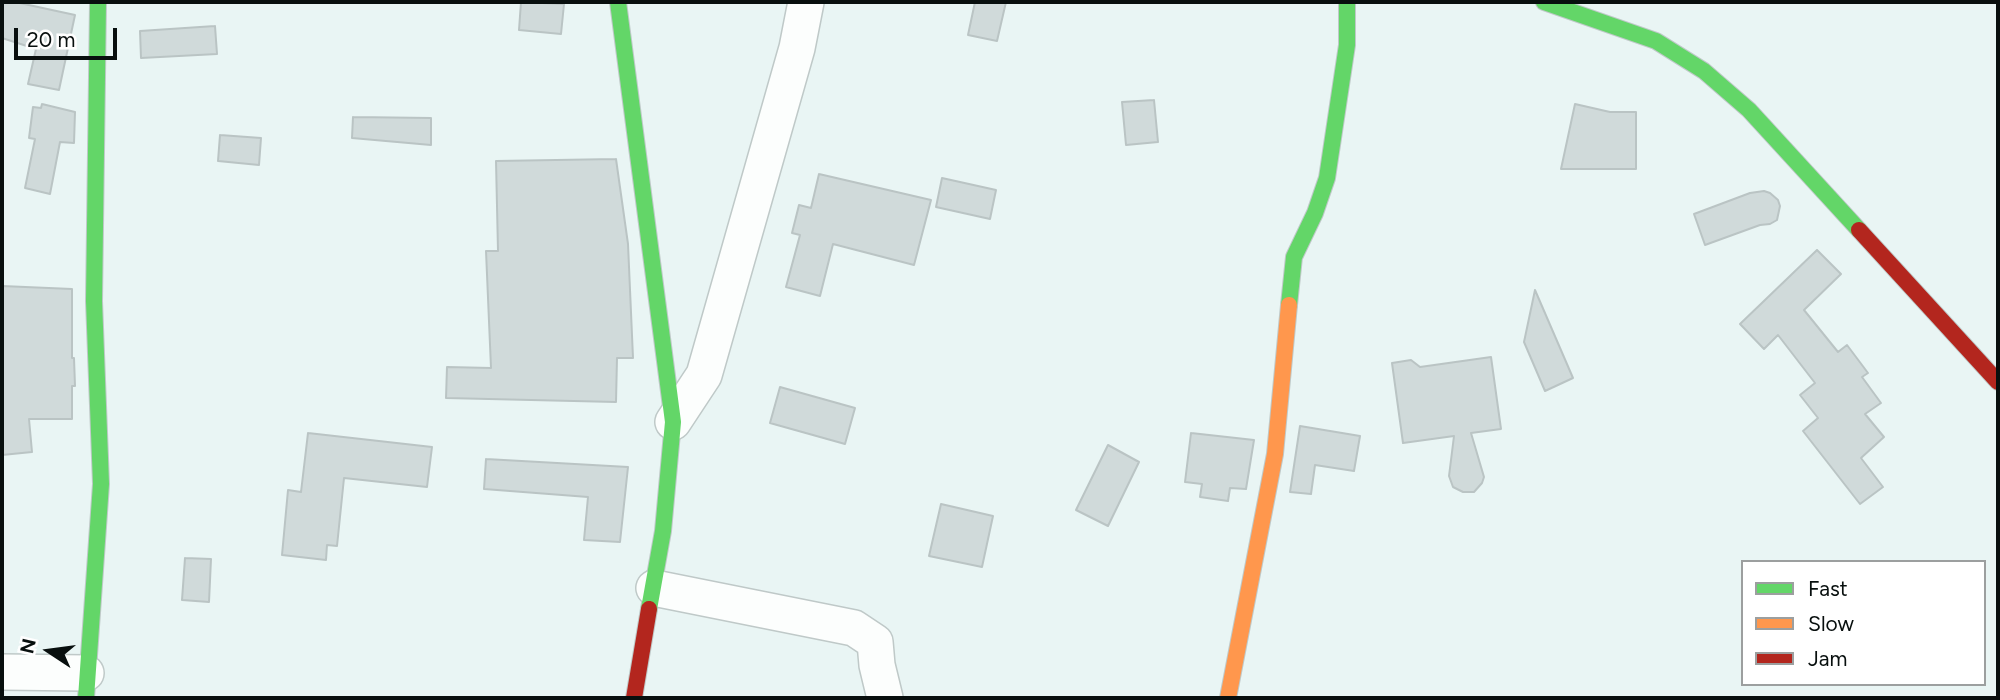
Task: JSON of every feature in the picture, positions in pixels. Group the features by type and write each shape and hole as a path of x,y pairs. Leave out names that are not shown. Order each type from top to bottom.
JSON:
{"street":[{"path":"2,672 86,686 101,484 94,301 98,2"},
{"path":"618,2 673,422 663,531 634,698"},
{"path":"673,422 704,375 797,48 806,2"},
{"path":"1228,698 1275,454 1294,257 1315,213 1326,178 1347,45 1347,2"},
{"path":"1544,2 1656,41 1704,71 1749,110 1998,382"},
{"path":"654,588 855,628 875,642 885,698"}],"building":[{"path":"2,2 15,2 75,15 59,90 28,84 36,49 2,38"},
{"path":"521,2 564,4 561,34 519,30"},
{"path":"975,2 1006,2 997,41 968,35"},
{"path":"215,26 217,54 141,58 140,31"},
{"path":"1154,100 1158,142 1126,145 1122,102"},
{"path":"42,104 75,112 74,143 60,142 50,194 25,188 35,139 29,138 33,107 41,108"},
{"path":"1575,104 1610,112 1636,112 1636,169 1561,169"},
{"path":"353,117 431,118 431,145 352,138"},
{"path":"220,135 261,138 259,165 218,161"},
{"path":"616,159 628,244 633,358 617,358 616,402 446,398 447,367 491,368 486,251 498,251 496,161"},
{"path":"819,174 931,200 914,265 833,244 820,296 786,287 800,235 792,233 799,205 811,208"},
{"path":"942,178 996,190 990,219 936,207"},
{"path":"1764,191 1778,200 1780,206 1777,220 1705,245 1694,214 1750,193"},
{"path":"1817,250 1841,274 1804,310 1838,352 1847,345 1868,373 1862,377 1881,403 1865,414 1884,437 1861,458 1883,487 1860,504 1803,431 1818,418 1800,395 1815,383 1778,335 1764,349 1740,324"},
{"path":"2,286 72,289 72,358 75,386 72,386 72,419 29,419 32,452 2,455"},
{"path":"1535,290 1573,378 1545,391 1524,342"},
{"path":"1491,357 1501,429 1471,433 1484,477 1474,492 1463,492 1453,487 1449,476 1454,436 1403,443 1392,363 1411,360 1420,367"},
{"path":"780,387 855,408 845,444 770,423"},
{"path":"1300,426 1360,436 1354,471 1315,465 1311,494 1290,492"},
{"path":"308,433 432,447 427,487 344,478 337,546 327,545 326,560 282,555 288,490 301,492"},
{"path":"1191,433 1254,440 1246,489 1230,488 1228,501 1200,497 1202,484 1185,482"},
{"path":"1108,445 1139,462 1108,526 1076,510"},
{"path":"486,459 628,467 620,542 584,540 588,497 484,489"},
{"path":"941,504 993,516 982,567 929,556"},
{"path":"185,558 211,559 209,602 182,600"}],"traffic: fast":[{"path":"86,698 101,484 94,301 98,2"},
{"path":"618,2 673,422 663,531 649,609"},
{"path":"1289,305 1294,257 1315,213 1327,178 1347,45 1347,2"},
{"path":"1544,2 1656,41 1704,71 1749,110 1859,230"}],"traffic: slow":[{"path":"1228,698 1275,454 1289,305"}],"traffic: jam":[{"path":"1859,230 1998,382"},
{"path":"634,698 649,609"}]}
